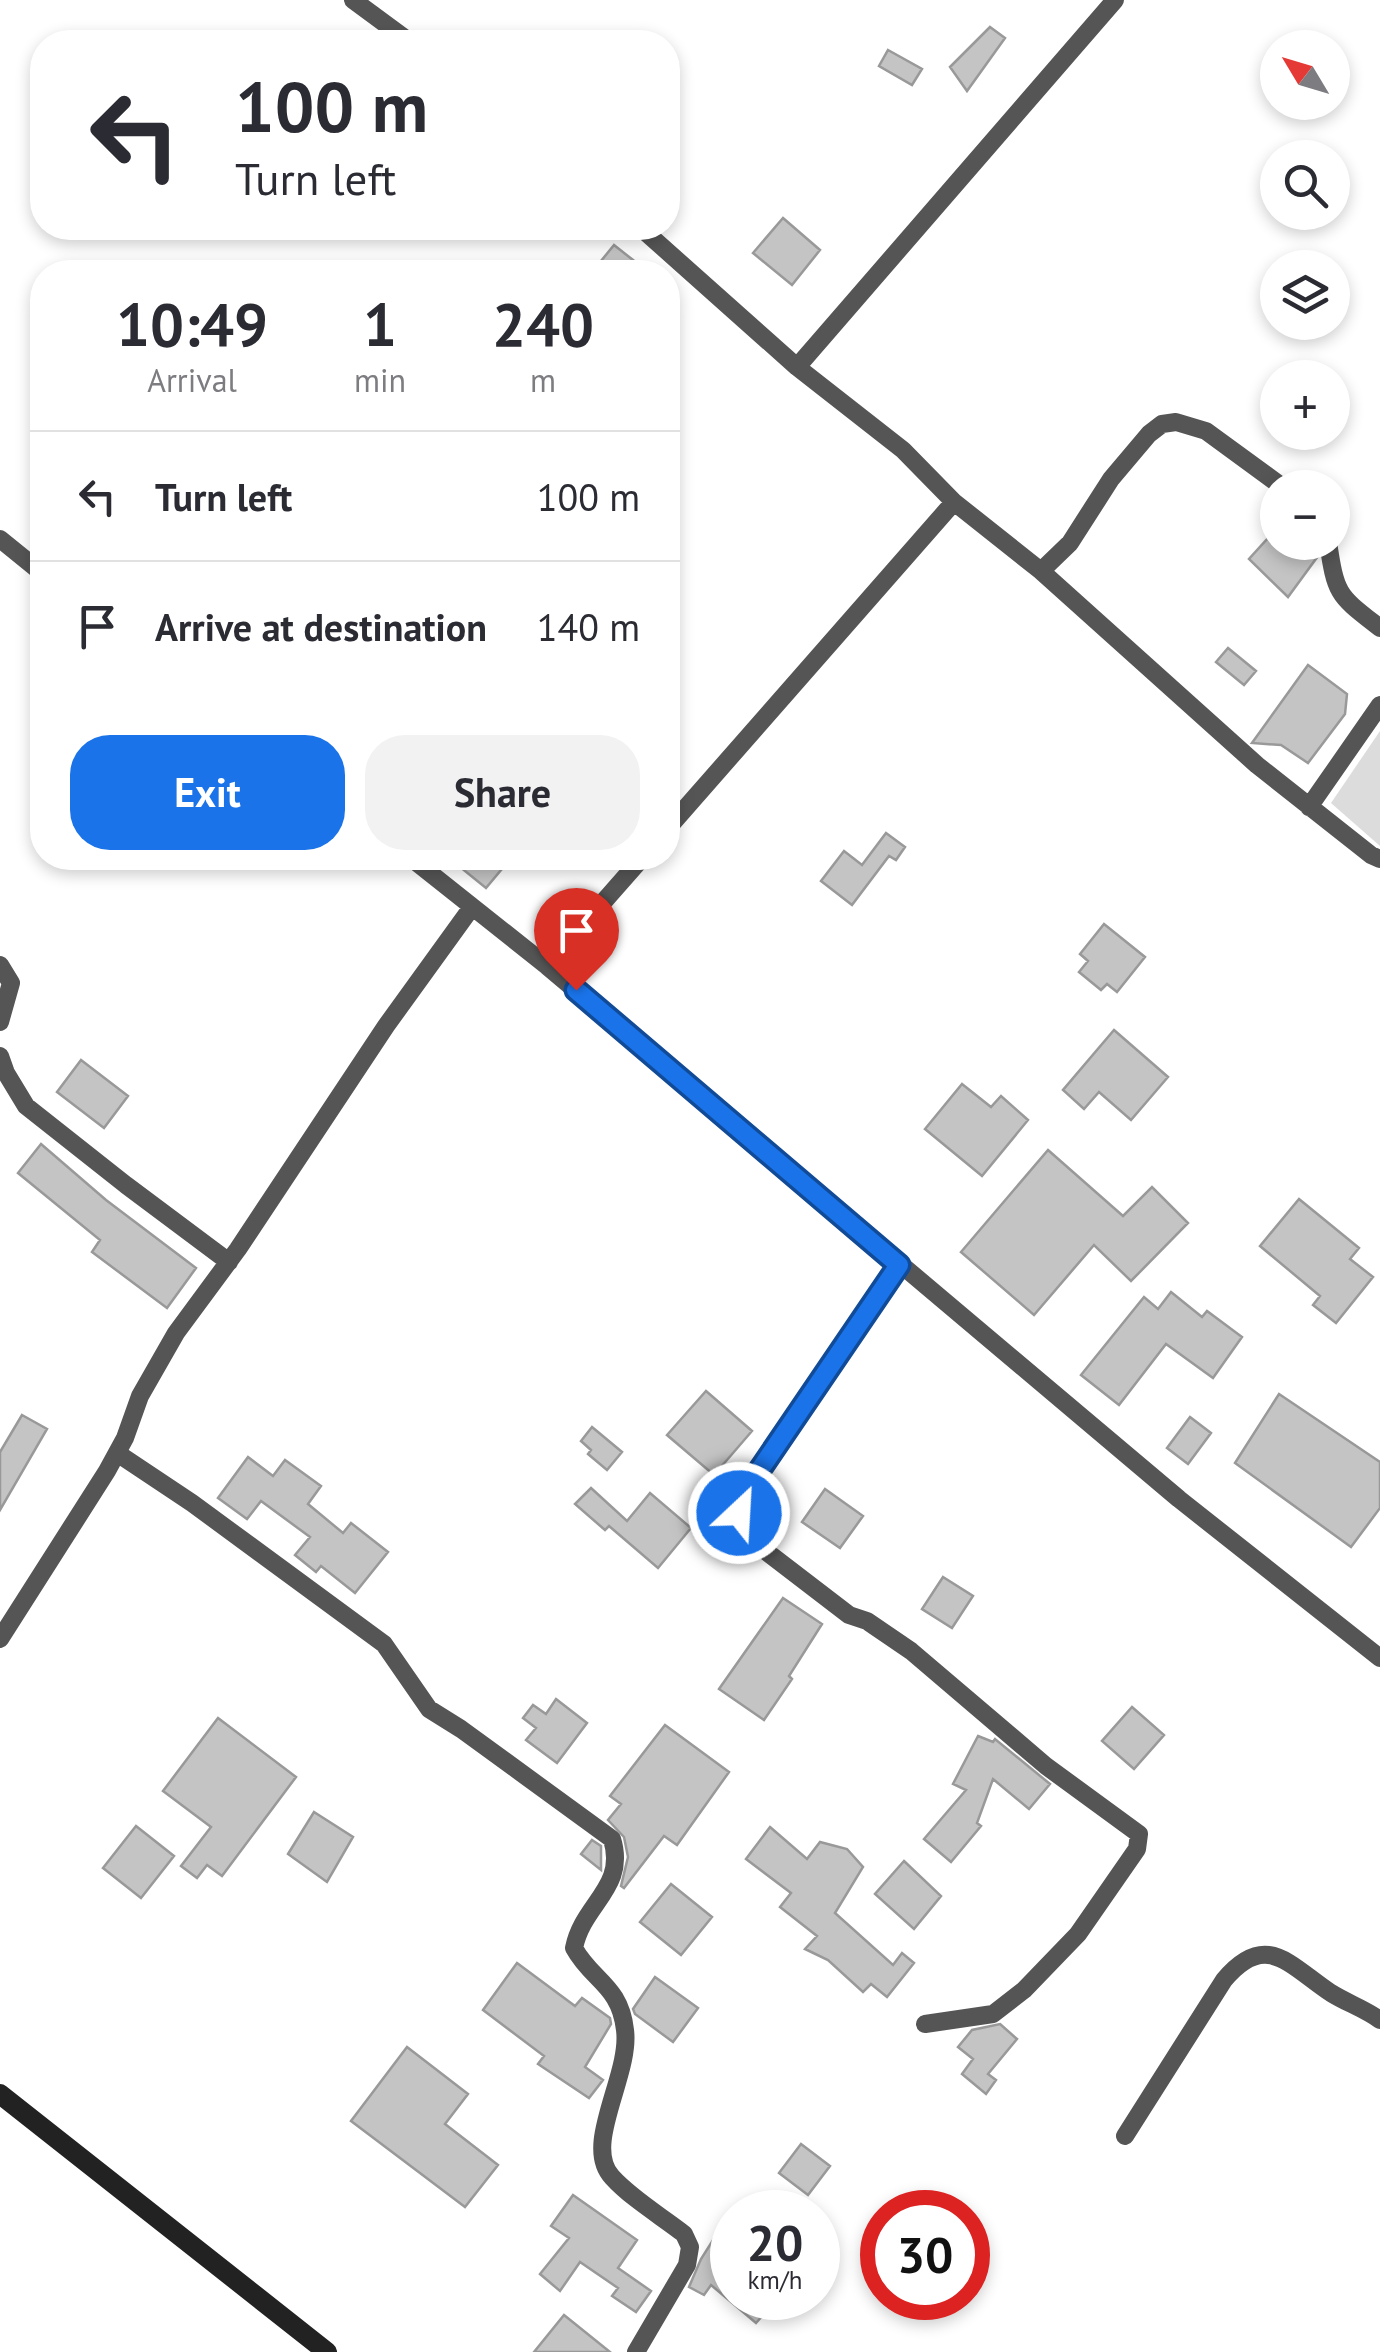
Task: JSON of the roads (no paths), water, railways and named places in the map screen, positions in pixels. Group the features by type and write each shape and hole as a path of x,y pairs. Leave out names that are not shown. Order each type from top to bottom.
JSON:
{"street":[{"path":"353,0 394,30"},
{"path":"797,367 1115,0"},
{"path":"655,240 678,260"},
{"path":"680,262 797,367 902,450 954,502 1041,571 1146,668 1309,807 1380,859"},
{"path":"1041,571 1070,543 1111,479 1162,424 1176,422 1206,431 1260,470"},
{"path":"680,814 954,502"},
{"path":"0,539 30,563"},
{"path":"1331,560 1340,594 1380,628"},
{"path":"1309,807 1380,705"},
{"path":"426,870 547,966 1179,1499 1380,1658"},
{"path":"547,966 631,870"},
{"path":"0,1638 117,1453 140,1396 176,1334 472,906"},
{"path":"0,965 11,983 0,1022"},
{"path":"0,1056 26,1106 229,1262"},
{"path":"899,1265 742,1496 742,1529 758,1546 848,1615 882,1629 911,1651 1046,1766 1139,1834 1136,1849 1078,1934 1024,1990 993,2014 925,2024"},
{"path":"117,1453 384,1644 428,1708 612,1839 616,1873 577,1934 574,1948 582,1963 598,1974 616,1999 626,2029 626,2056 602,2133 600,2153 613,2178 684,2234 690,2247 686,2265 636,2352"},
{"path":"1125,2136 1224,1980 1252,1954 1274,1954 1345,2002 1380,2020"},
{"path":"0,2094 328,2352"}]}
